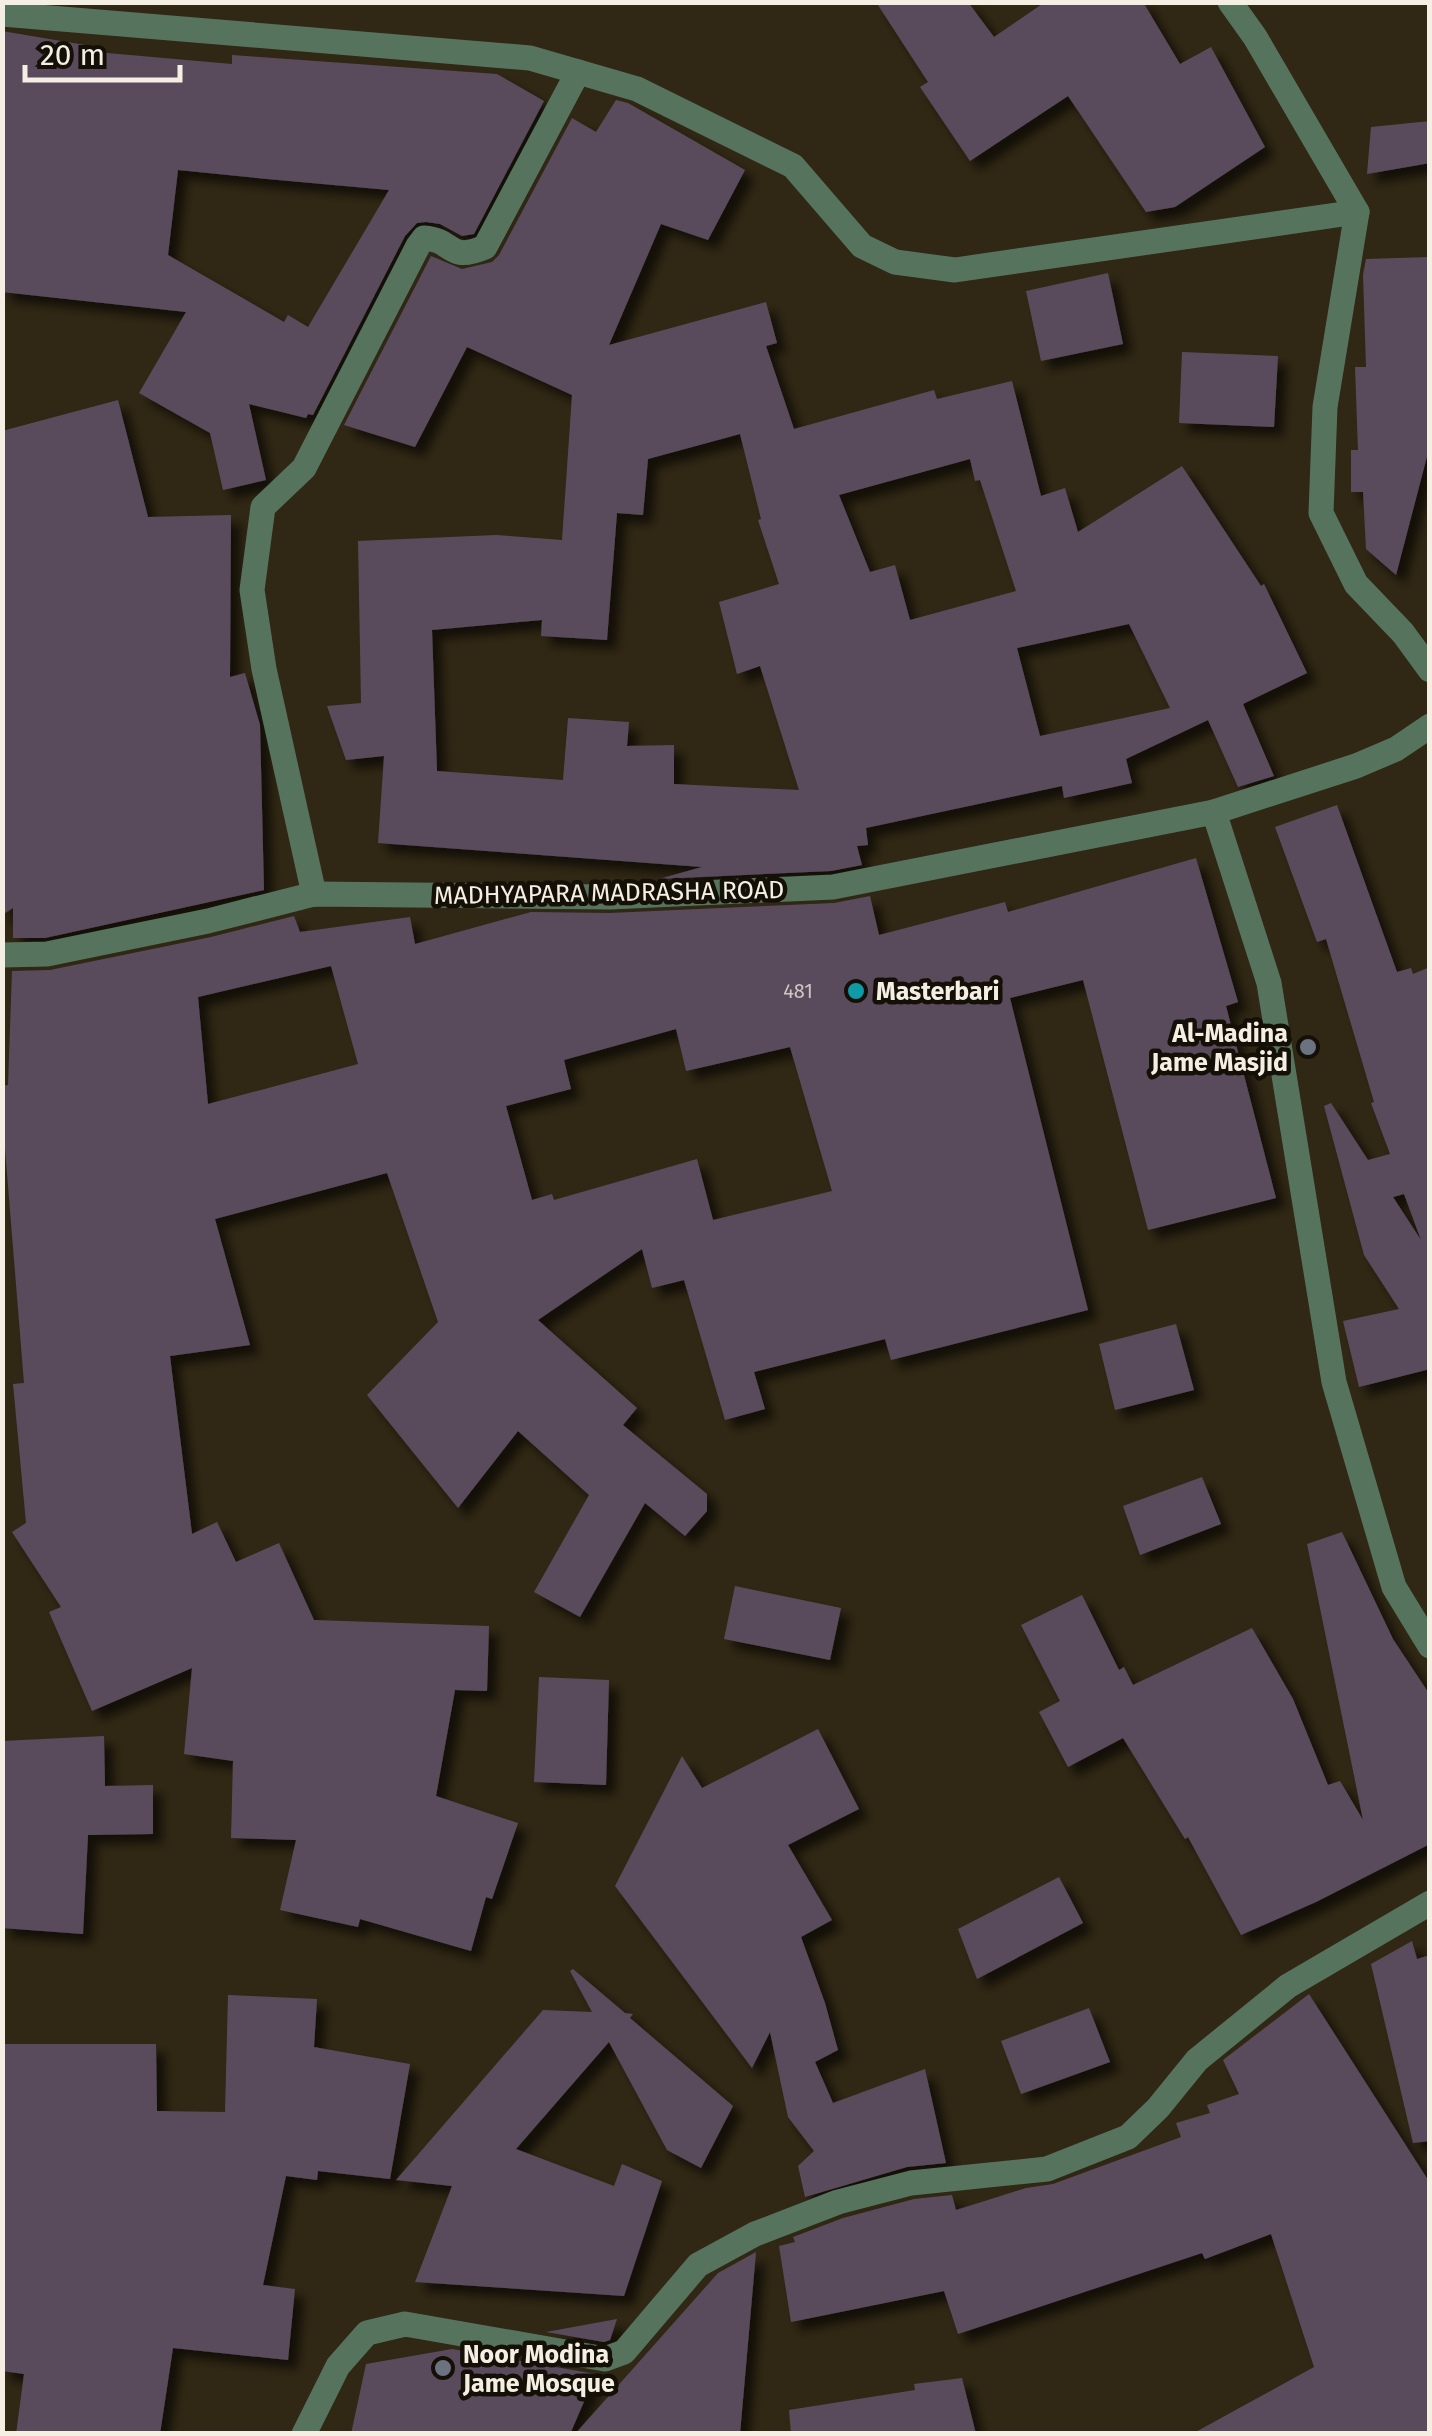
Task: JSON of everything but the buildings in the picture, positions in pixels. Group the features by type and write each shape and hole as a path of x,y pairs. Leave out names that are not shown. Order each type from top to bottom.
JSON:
{"street":[{"path":"1230,2 1255,37 1357,212 1325,407 1321,513 1356,584 1403,633 1430,670"},
{"path":"2,14 530,58 636,89 793,166 862,246 895,262 955,270 1357,212"},
{"path":"314,894 264,669 252,590 263,507 304,468 418,246 424,238 435,238 456,252 467,254 485,246 578,72"},
{"name":"MADHYAPARA MADRASHA ROAD","path":"2,955 47,954 314,894 610,897 833,887 1214,812 1356,766 1396,748 1430,726"},
{"path":"1214,812 1269,983 1334,1382 1394,1586 1430,1646"},
{"path":"304,2434 338,2366 367,2333 405,2324 605,2359 624,2352 698,2266 755,2234 838,2202 911,2183 1048,2170 1128,2137 1197,2060 1288,1986 1430,1903"}],"place":[{"name":"Masterbari","path":"856,991"},
{"name":"Al-Madina Jame Masjid","path":"1308,1047"},
{"name":"Noor Modina Jame Mosque","path":"443,2368"}]}
